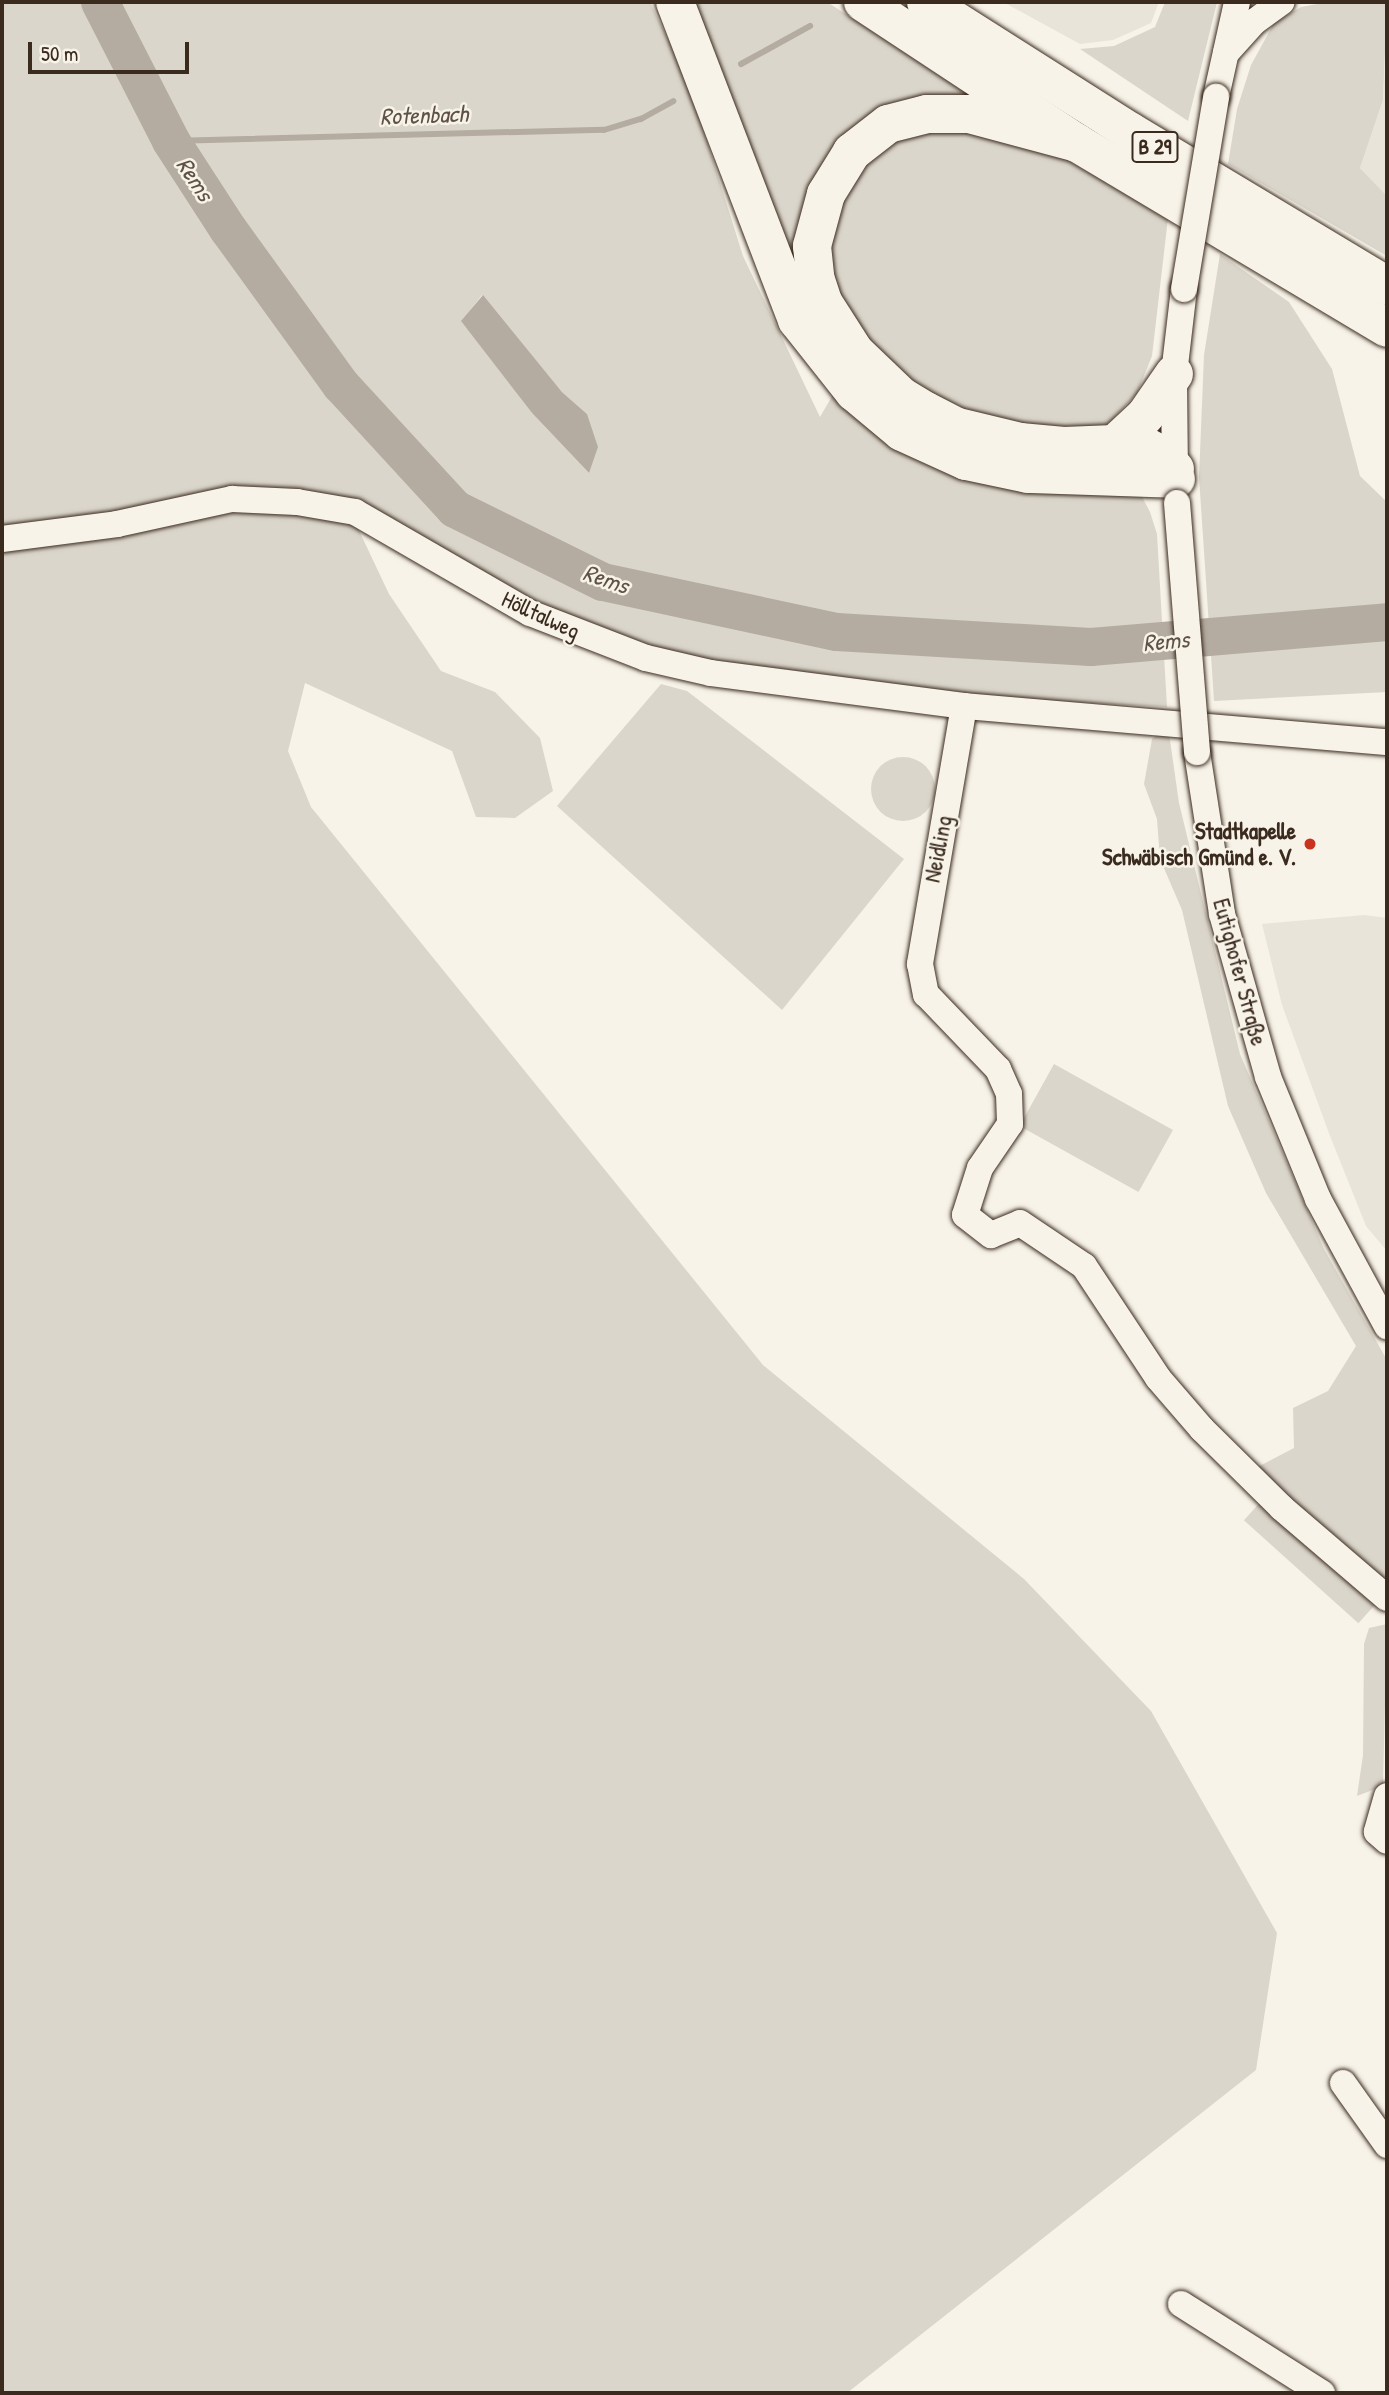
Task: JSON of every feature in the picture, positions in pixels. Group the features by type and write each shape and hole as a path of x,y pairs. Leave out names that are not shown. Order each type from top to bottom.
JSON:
{"highway":[{"path":"675,2 797,320 854,392 902,432 966,461 1028,474 1176,484"},
{"name":"B 29","path":"863,2 1077,143 1387,328"},
{"name":"B 29","path":"926,2 1131,132 1387,286"},
{"path":"1077,143 969,114 927,114 888,124 852,152 826,194 812,246 815,277 823,302 855,352 901,396 926,411 958,427 1007,440 1064,446 1116,443 1152,448 1176,484"},
{"path":"1116,443 1145,416 1174,374"}],"street":[{"name":"Eutighofer Straße","path":"1237,2 1216,97 1184,289 1174,374 1176,484 1197,752 1222,914 1268,1077 1318,1199 1385,1317"},
{"path":"1224,55 1254,22 1282,2"},
{"name":"Hölltalweg","path":"2,539 117,524 232,499 297,502 355,512 530,613 646,659 813,689 964,706 1098,715 1387,742"},
{"name":"Neidling","path":"964,706 923,927 920,964 926,993 998,1069 1009,1094 1010,1124 980,1168 965,1215 991,1235 1020,1223 1084,1266 1158,1378 1202,1429 1282,1508 1387,1598"},
{"path":"1387,1796 1377,1832 1387,1841"},
{"path":"1343,2083 1387,2145"},
{"path":"1181,2304 1322,2393"}],"shaded area":[{"path":"2,2 650,2 688,81 743,256 820,417 838,386 1140,493 1157,534 1167,707 942,695 751,669 630,644 355,522 389,594 441,671 495,692 540,738 553,791 515,818 476,817 452,751 305,683 288,751 311,807 763,1365 1024,1579 1151,1711 1277,1933 1256,2070 847,2393 2,2393","holes":["482,295 562,392 587,414 589,473 532,413 462,321"]},
{"path":"687,2 827,2 972,96 828,169 825,342"},
{"path":"1003,2 1159,2 1151,23 1113,40 1080,44"},
{"path":"1165,2 1217,2 1188,121 1080,49 1114,46 1155,27"},
{"path":"1328,2 1387,4 1383,100 1360,168 1387,196 1387,256 1228,164 1237,109 1251,65 1274,23 1301,7"},
{"path":"1387,26 1387,196 1360,168 1383,100"},
{"path":"1018,132 1168,218 1152,356 1137,393 1110,422 1082,434 1028,432 928,398 847,319 825,260 833,205 893,133"},
{"path":"1220,254 1289,302 1332,369 1360,476 1387,502 1387,692 1214,701 1199,477 1204,355"},
{"path":"483,295 562,392 587,414 598,447 589,473 532,413 461,321"},
{"path":"661,684 687,691 904,859 782,1010 557,806"},
{"path":"1168,726 1179,803 1240,1054 1324,1249 1387,1360 1387,1592 1252,1470 1294,1448 1293,1408 1328,1391 1356,1346 1266,1193 1228,1106 1182,910 1160,859 1157,819 1144,784 1152,739"},
{"path":"897,757 909,757 926,766 933,777 933,801 926,812 909,821 897,821 885,816 876,807 871,795 871,783 876,771 885,762"},
{"path":"1364,915 1387,918 1387,1251 1366,1226 1330,1136 1282,1005 1262,924"},
{"path":"1054,1064 1173,1130 1139,1192 1020,1126"},
{"path":"1264,1498 1378,1601 1358,1623 1244,1520"},
{"path":"1387,1624 1383,1786 1357,1796 1363,1755 1364,1644 1369,1628"}],"waterway":[{"name":"Rems","path":"100,2 171,141 228,229 341,385 455,509 603,582 837,632 1091,647 1387,622"},
{"name":"Rotenbach","path":"741,64 810,26"},
{"name":"Rotenbach","path":"171,141 604,130 641,119 673,101"}],"place":[{"name":"Stadtkapelle Schwäbisch Gmünd e. V.","path":"1310,844"}]}
